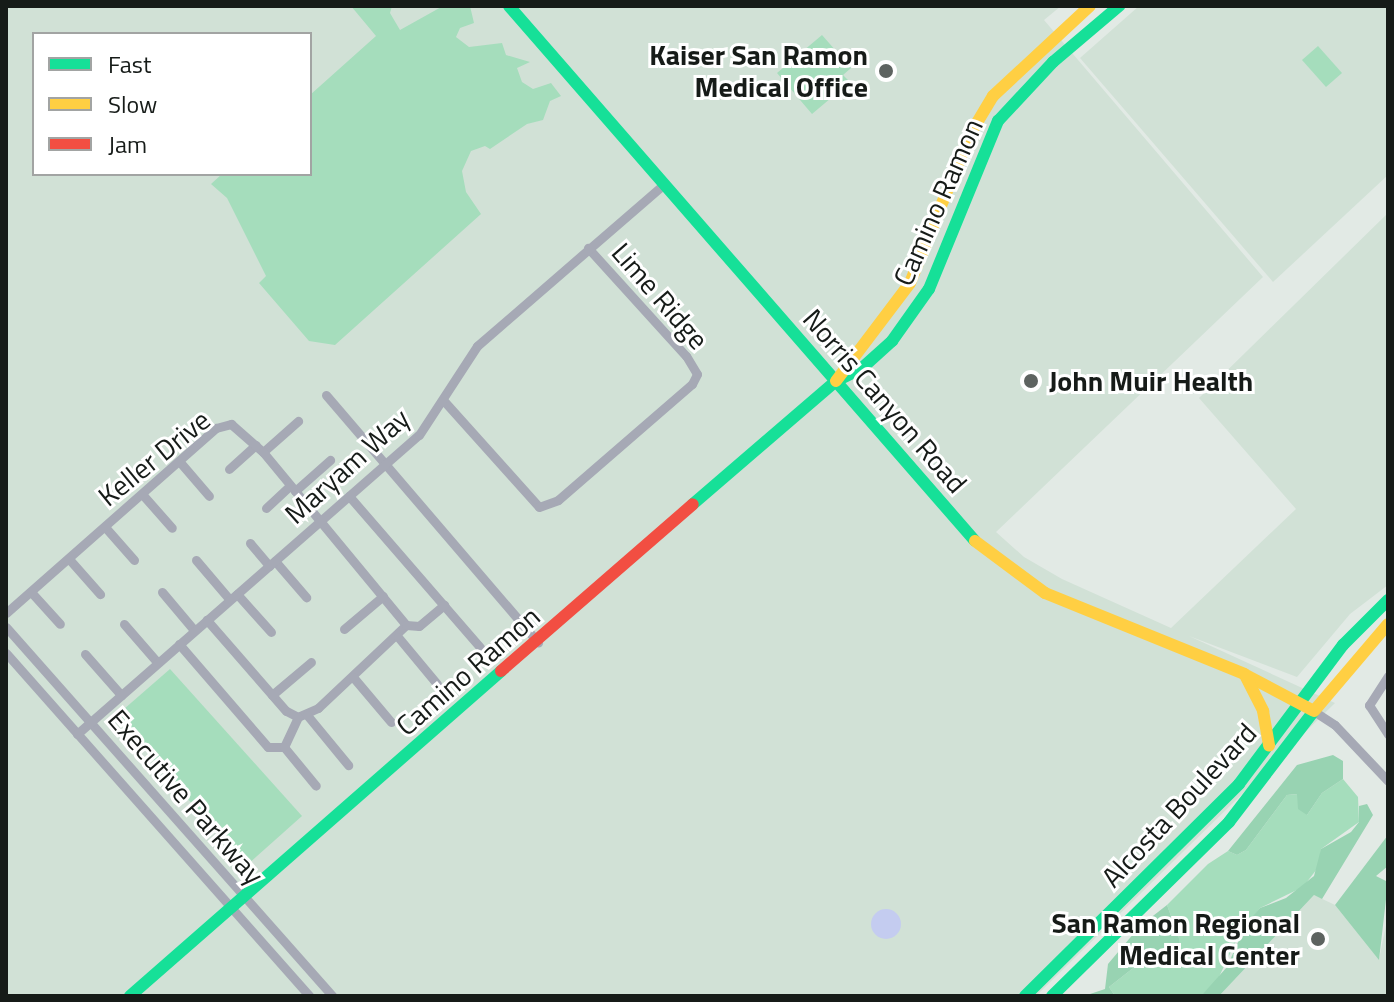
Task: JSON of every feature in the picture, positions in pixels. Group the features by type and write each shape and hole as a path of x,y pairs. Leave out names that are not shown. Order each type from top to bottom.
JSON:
{"main road":[{"name":"Norris Canyon Road","path":"509,6 974,540 1029,585 1244,674 1312,710"},
{"name":"Camino Ramon","path":"130,996 836,381 910,283 969,136 993,96 1090,6"},
{"name":"Camino Ramon","path":"836,381 861,369 892,341 917,308 998,121 1053,62 1119,6"},
{"name":"Alcosta Boulevard","path":"1025,996 1201,825 1269,745 1343,645 1388,600"},
{"name":"Alcosta Boulevard","path":"1052,996 1229,822 1312,710 1388,624"},
{"path":"1244,674 1263,711 1269,745"}],"street":[{"name":"Maryam Way","path":"77,734 419,435 477,346 664,184"},
{"name":"Lime Ridge","path":"444,401 539,507 558,500 692,384 697,374 588,248"},
{"path":"326,395 538,642"},
{"path":"229,469 298,421"},
{"name":"Keller Drive","path":"6,613 225,424 236,427 259,449 406,625"},
{"path":"266,508 330,460"},
{"path":"179,461 209,496"},
{"path":"142,494 172,528"},
{"path":"349,496 480,647"},
{"path":"105,527 134,560"},
{"path":"250,543 306,597"},
{"path":"69,559 100,594"},
{"path":"196,560 271,632"},
{"path":"31,592 60,624"},
{"path":"162,592 194,630"},
{"path":"344,629 383,596"},
{"path":"284,747 302,716 353,677 398,637 406,625 419,626 444,605"},
{"path":"207,620 272,695 302,716 348,765"},
{"path":"124,624 157,662"},
{"name":"Executive Parkway","path":"6,627 333,996"},
{"path":"398,637 437,684"},
{"path":"6,646 16,638"},
{"path":"179,644 260,740 268,747 284,747"},
{"name":"Executive Parkway","path":"6,653 309,996"},
{"path":"85,654 121,695"},
{"path":"272,695 311,662"},
{"path":"1388,676 1369,705 1388,734"},
{"path":"353,677 391,722"},
{"path":"1312,710 1335,725 1388,781"},
{"path":"284,747 316,786"}],"shaded area":[{"path":"6,6 1061,6 1044,20 1263,277 996,532 1024,557 1062,579 1171,628 1296,509 1199,398 1388,213 1388,585 1350,614 1297,677 1189,636 1335,703 1036,996 6,996"},
{"path":"1139,6 1388,6 1388,175 1273,282 1080,58"},
{"name":"San Ramon Regional Medical Center","path":"1314,895 1335,905 1379,959 1388,916 1388,996 1219,996"}],"green space":[{"path":"351,6 392,6 390,13 400,30 443,6 470,6 474,23 460,28 456,37 469,47 502,43 506,55 530,62 517,68 522,82 533,89 551,83 561,96 550,101 543,120 527,124 490,149 485,146 471,151 462,171 466,192 481,214 335,345 309,341 259,283 266,276 227,198 211,184 220,176 312,176 312,93 376,36"},
{"path":"822,35 851,68 843,75 850,82 812,114 777,73"},
{"path":"1318,46 1342,73 1326,87 1302,60"},
{"path":"170,669 302,816 246,866 116,716"},
{"path":"1333,755 1343,761 1343,779 1322,793 1307,815 1298,809 1297,794 1287,795 1246,850 1237,855 1228,851 1297,765"},
{"path":"1343,779 1358,797 1359,822 1321,849 1320,865 1303,887 1260,908 1239,935 1217,981 1201,996 1115,996 1109,987 1132,969 1147,959 1179,952 1179,938 1167,905 1208,864 1228,851 1237,855 1246,850 1287,795 1298,794 1307,815 1322,793"},
{"path":"1367,804 1373,815 1322,899 1314,895 1219,996 1201,996 1227,967 1246,924 1260,908 1286,898 1314,876 1321,849 1351,832 1359,822 1359,806"},
{"path":"1388,835 1388,866 1376,876 1388,882 1379,960 1335,905"},
{"path":"1167,905 1179,938 1179,952 1147,959 1132,969 1109,987 1115,996 1084,996 1105,989 1108,964 1140,926"}],"water":[{"path":"886,909 892,910 900,918 900,930 892,938 886,939 880,938 872,930 871,924 872,918 880,910"}],"traffic: fast":[{"path":"509,6 975,541"},
{"path":"693,504 836,381 861,369 892,341 929,289 998,121 1053,62 1119,6"},
{"path":"1025,996 1239,784 1343,645 1388,600"},
{"path":"130,996 501,671"},
{"path":"1052,996 1229,822 1314,711"}],"traffic: slow":[{"path":"836,381 910,283 969,136 993,96 1090,6"},
{"path":"975,541 1045,593 1244,674 1312,710"},
{"path":"1314,711 1388,624"},
{"path":"1246,677 1263,711 1269,745"}],"traffic: jam":[{"path":"501,671 693,504"}],"place":[{"name":"Kaiser San Ramon Medical Office","path":"886,71"},
{"name":"John Muir Health","path":"1031,381"},
{"name":"San Ramon Regional Medical Center","path":"1318,939"}]}
